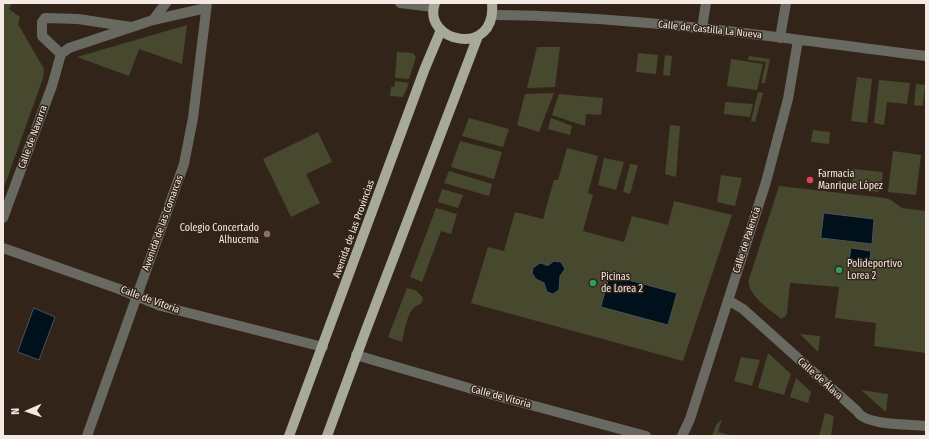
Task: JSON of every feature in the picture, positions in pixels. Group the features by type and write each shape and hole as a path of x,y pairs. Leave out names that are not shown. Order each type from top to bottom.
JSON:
{"main road":[{"path":"434,5 435,20 441,30 452,38 465,40 478,36 488,27 493,15 492,3"},
{"name":"Avenida de las Provincias","path":"289,436 425,68 441,30"},
{"path":"327,436 356,355 478,36"}],"street":[{"path":"153,20 166,3"},
{"path":"400,3 434,5"},
{"path":"702,28 706,3"},
{"path":"780,38 786,3"},
{"path":"132,27 78,19 45,18 42,22 42,36 61,54 69,48 132,27 153,20 207,5"},
{"name":"Avenida de las Comarcas","path":"87,436 184,164 193,118 207,5"},
{"name":"Calle de Castilla La Nueva","path":"493,15 534,15 702,28 926,56"},
{"name":"Calle de Palencia","path":"682,436 690,419 777,140 788,99 798,40"},
{"name":"Calle de Navarra","path":"3,218 52,86 61,54"},
{"name":"Calle de Vitoria","path":"3,248 161,306 323,347"},
{"name":"Calle de Álava","path":"728,300 743,309 857,411 859,416 869,421 926,426"},
{"name":"Calle de Vitoria","path":"356,355 479,391 646,436"}],"green space":[{"path":"3,3 12,3 9,9 20,17 18,24 44,69 43,78 3,190"},
{"path":"187,25 182,64 139,49 129,76 77,57"},
{"path":"537,47 560,47 555,87 527,88"},
{"path":"397,52 413,53 416,57 409,79 395,78"},
{"path":"638,53 658,55 656,74 636,72"},
{"path":"665,55 672,56 670,76 663,75"},
{"path":"749,56 770,59 765,83 761,83 766,62 748,60"},
{"path":"731,59 763,64 757,90 727,86"},
{"path":"857,77 872,79 867,123 851,121"},
{"path":"879,80 910,83 907,104 887,102 884,125 874,123"},
{"path":"395,81 409,83 403,97 390,96 391,87 394,87"},
{"path":"916,84 925,85 923,106 914,105"},
{"path":"758,92 763,93 755,122 751,121"},
{"path":"554,93 539,132 517,125 525,94"},
{"path":"559,94 603,98 601,115 586,114 585,126 552,115"},
{"path":"725,102 753,104 750,117 724,114"},
{"path":"469,118 509,129 503,147 462,136"},
{"path":"551,118 572,126 570,135 548,129"},
{"path":"670,125 680,126 676,177 665,174"},
{"path":"813,130 830,132 829,144 811,142"},
{"path":"318,132 332,162 306,174 320,203 291,217 263,159"},
{"path":"460,141 502,152 494,179 451,167"},
{"name":"Picinas de Lorea 2","path":"567,148 598,156 588,193 593,195 583,231 624,242 632,216 668,225 674,201 732,215 683,361 471,303 488,247 504,251 515,212 543,219 554,180 558,180"},
{"path":"893,151 921,155 916,195 888,192"},
{"path":"604,158 624,162 616,190 598,185"},
{"path":"630,164 638,165 630,194 623,192"},
{"path":"853,169 883,172 881,188 878,192 855,189 852,185"},
{"path":"449,171 492,184 489,196 444,183"},
{"path":"721,175 742,178 735,206 717,202"},
{"name":"Polideportivo Lorea 2","path":"779,186 885,198 891,200 902,208 926,211 926,353 874,346 876,323 835,318 839,287 790,283 787,313 786,316 781,319 755,296 751,291 749,279"},
{"path":"442,189 463,195 458,208 438,202"},
{"path":"436,208 457,214 451,234 441,231 422,282 410,277"},
{"path":"407,288 417,291 423,298 421,304 413,309 407,320 402,342 388,337"},
{"path":"800,334 820,336 818,352"},
{"path":"768,353 791,374 784,395 758,388"},
{"path":"741,357 760,360 752,386 734,381"},
{"path":"796,378 811,392 808,403 790,397"},
{"path":"861,390 888,394 886,412"},
{"path":"825,413 834,416 831,436 819,436"},
{"path":"722,419 718,432 733,436 712,436 716,425"}],"water":[{"path":"824,213 874,219 872,244 821,238"},
{"path":"851,248 871,251 869,266 849,264"},
{"path":"554,261 561,262 565,269 560,276 559,290 553,294 547,292 544,283 536,279 532,273 533,268 540,263 548,265"},
{"path":"610,275 677,293 668,325 601,307"},
{"path":"34,308 55,317 39,360 18,352"}],"place":[{"name":"Farmacia Manrique López","path":"810,180"},
{"name":"Colegio Concertado Alhucema","path":"267,234"},
{"name":"Polideportivo Lorea 2","path":"839,270"},
{"name":"Picinas de Lorea 2","path":"593,283"}]}
